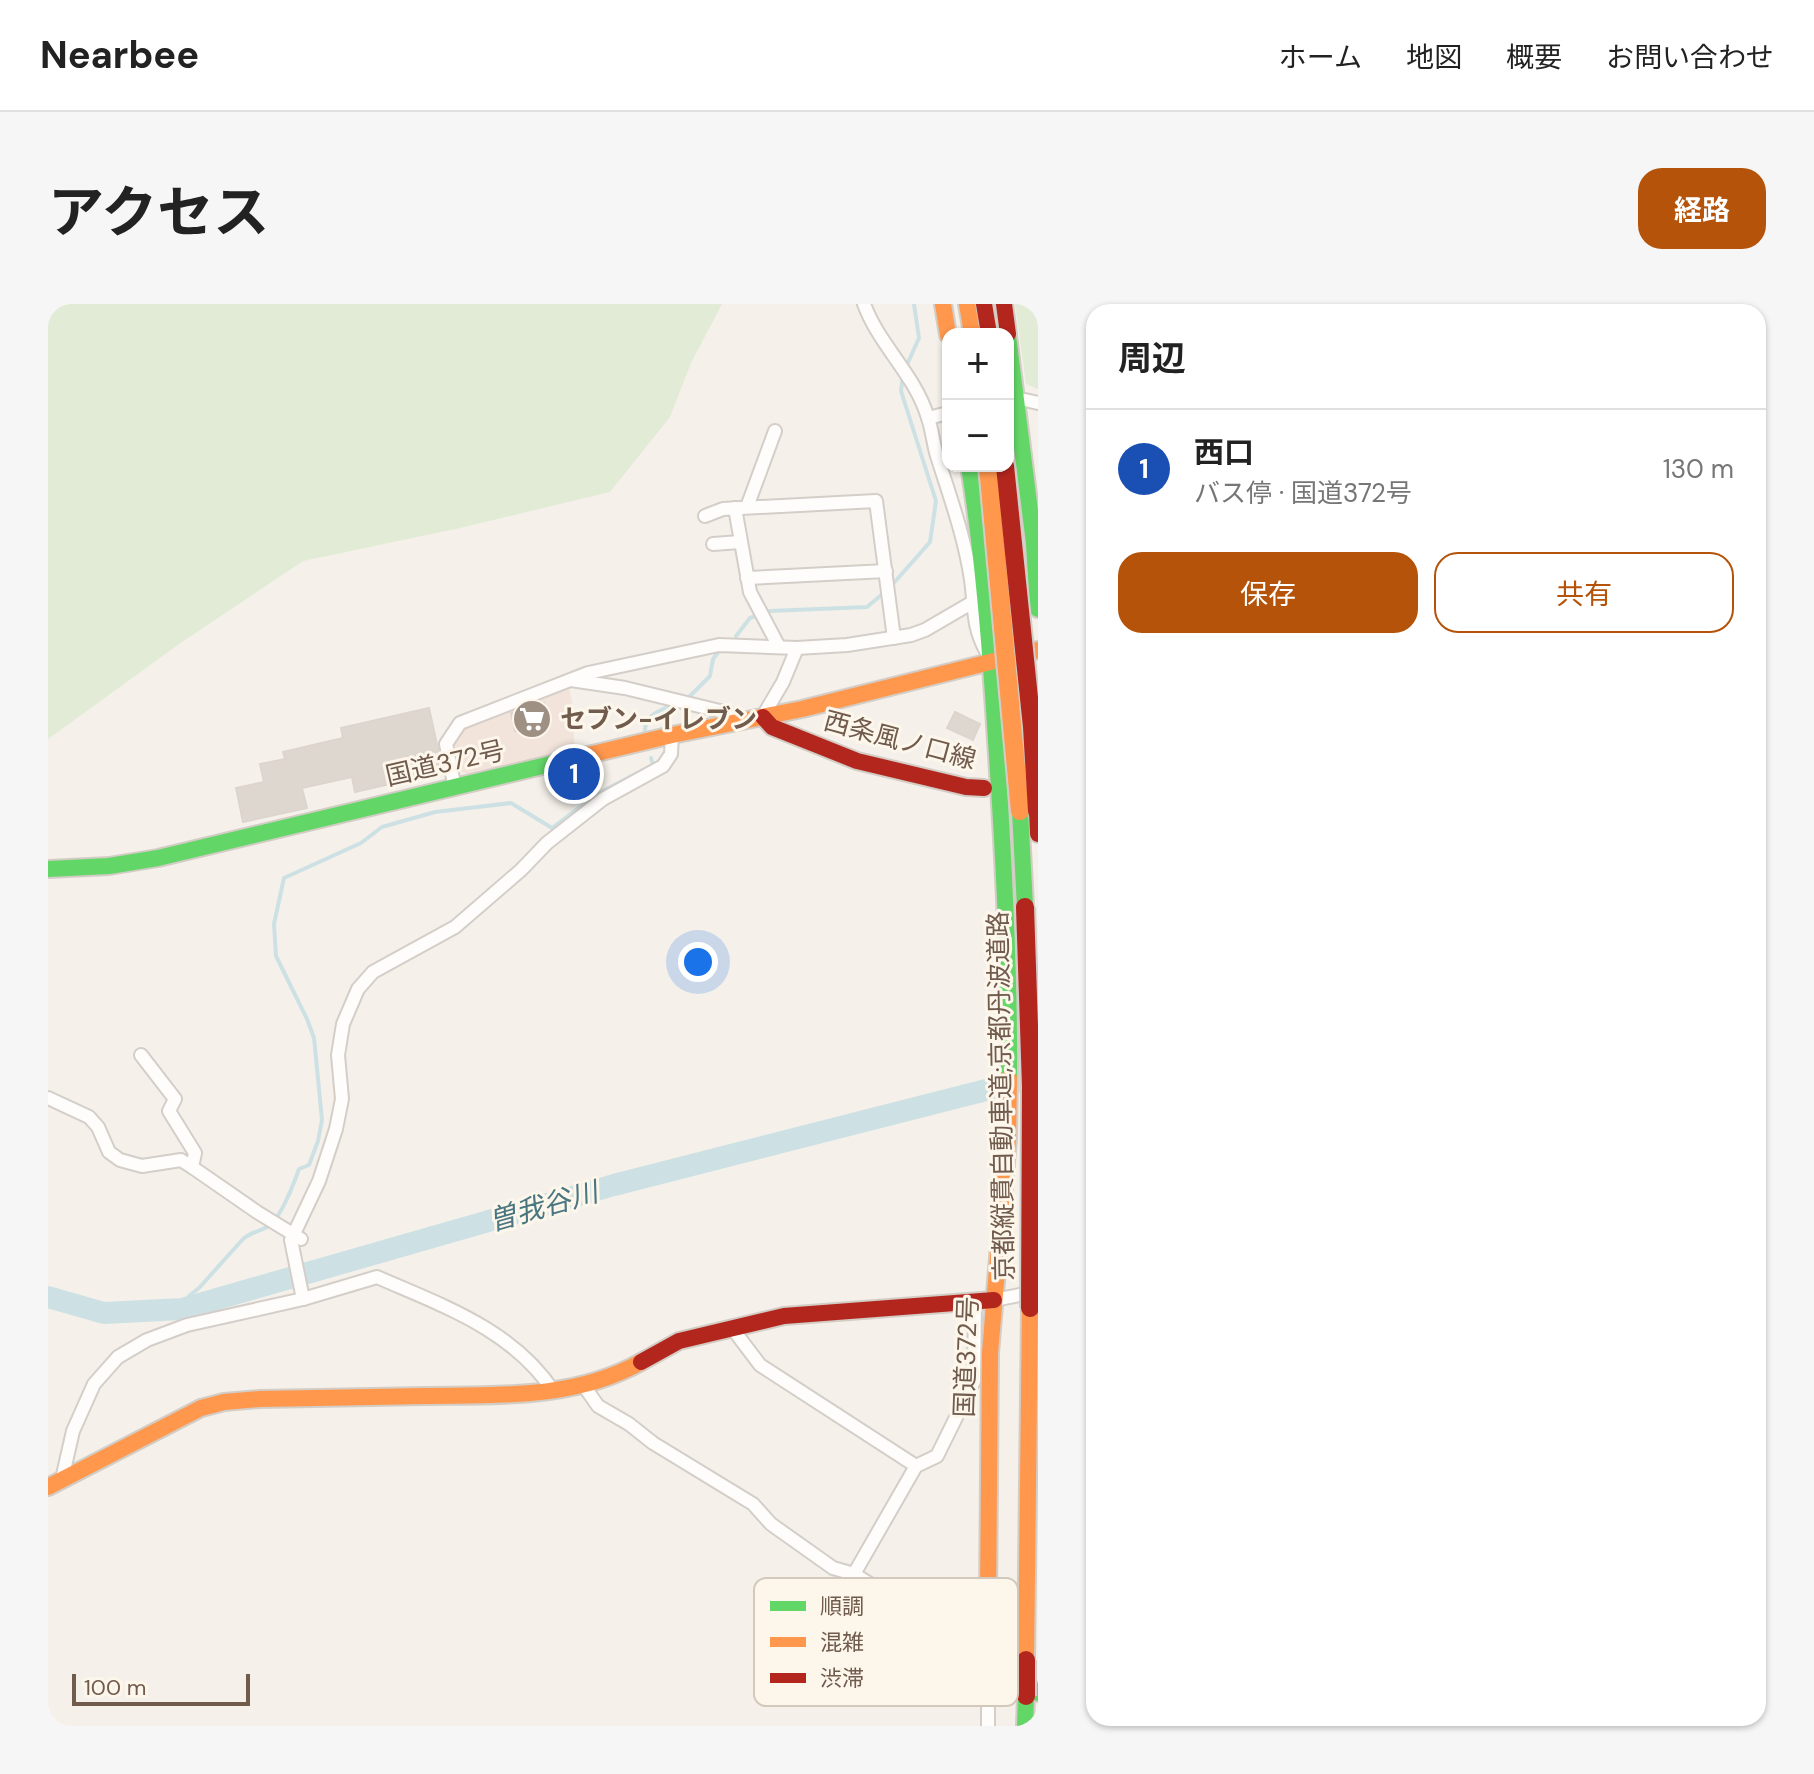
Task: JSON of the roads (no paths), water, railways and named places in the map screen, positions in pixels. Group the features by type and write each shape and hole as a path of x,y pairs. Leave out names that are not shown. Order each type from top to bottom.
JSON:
{"main road":[{"path":"943,304 947,328"},
{"path":"1004,304 1007,328"},
{"path":"1014,383 1034,543 1038,609"},
{"path":"970,472 980,536 991,660"},
{"name":"京都縦貫自動車道;京都丹波道路","path":"989,472 1031,805 1038,834"},
{"name":"京都縦貫自動車道;京都丹波道路","path":"1006,472 1032,727 1025,907 1034,1300 1026,1660 1032,1695 1025,1726"},
{"name":"国道372号","path":"48,869 109,866 158,858 1038,650"},
{"name":"国道372号","path":"988,1578 989,1402 1008,1139 1009,1056 1003,845 991,660"},
{"name":"西条風ノ口線","path":"763,717 781,731 857,761 966,787 984,788"},
{"path":"1010,791 1031,805"},
{"path":"55,1483 201,1408 224,1402 554,1392 584,1386 623,1372 679,1341 784,1316 994,1300"}],"street":[{"path":"864,304 884,344 919,394 928,418 968,564 976,634 991,660"},
{"path":"928,418 942,414"},
{"path":"775,431 741,507 740,542 750,592 778,645"},
{"path":"705,516 723,509 741,507 876,501 894,638"},
{"path":"713,544 740,542"},
{"path":"747,578 888,582"},
{"path":"455,788 446,744 460,723 588,673 719,645 797,648 894,638 925,630 973,602"},
{"path":"763,717 783,682 797,648"},
{"path":"571,680 625,688 728,713 735,724"},
{"path":"302,1295 292,1238 319,1181 336,1129 342,1099 339,1040 362,982 373,972 455,927 547,843 594,806 631,781 663,766 671,754 672,735"},
{"path":"141,1055 175,1099 169,1111 195,1153 192,1167"},
{"path":"48,1098 89,1117 98,1127 109,1152 120,1160 150,1166 181,1160 292,1238"},
{"path":"55,1483 94,1384 118,1357 147,1340 187,1325 377,1277 480,1323 506,1340 554,1392"},
{"path":"994,1300 1034,1300"},
{"path":"854,1574 916,1466 937,1456 974,1381 975,1303"},
{"path":"732,1328 760,1365 916,1466"},
{"path":"584,1386 598,1406 753,1504 771,1524 833,1568 860,1578"}],"waterway":[{"path":"906,367 919,338 914,304"},
{"path":"892,585 930,542 936,501 901,391 903,375"},
{"path":"736,636 750,618 769,611 867,607 886,591"},
{"path":"688,698 710,676 713,659 720,650"},
{"path":"645,733 650,717 675,704"},
{"path":"182,1309 189,1296 243,1239 267,1227 277,1217 299,1169 309,1165 318,1141 322,1120 314,1038 276,956 274,924 284,878 361,843 382,827 435,812 511,803 552,828 597,794 653,765 651,758"},
{"name":"曽我谷川","path":"48,1297 104,1313 182,1309 614,1185 1025,1080"}],"place":[{"name":"セブン-イレブン","path":"532,719"},
{"name":"西口","path":"574,774"}]}
